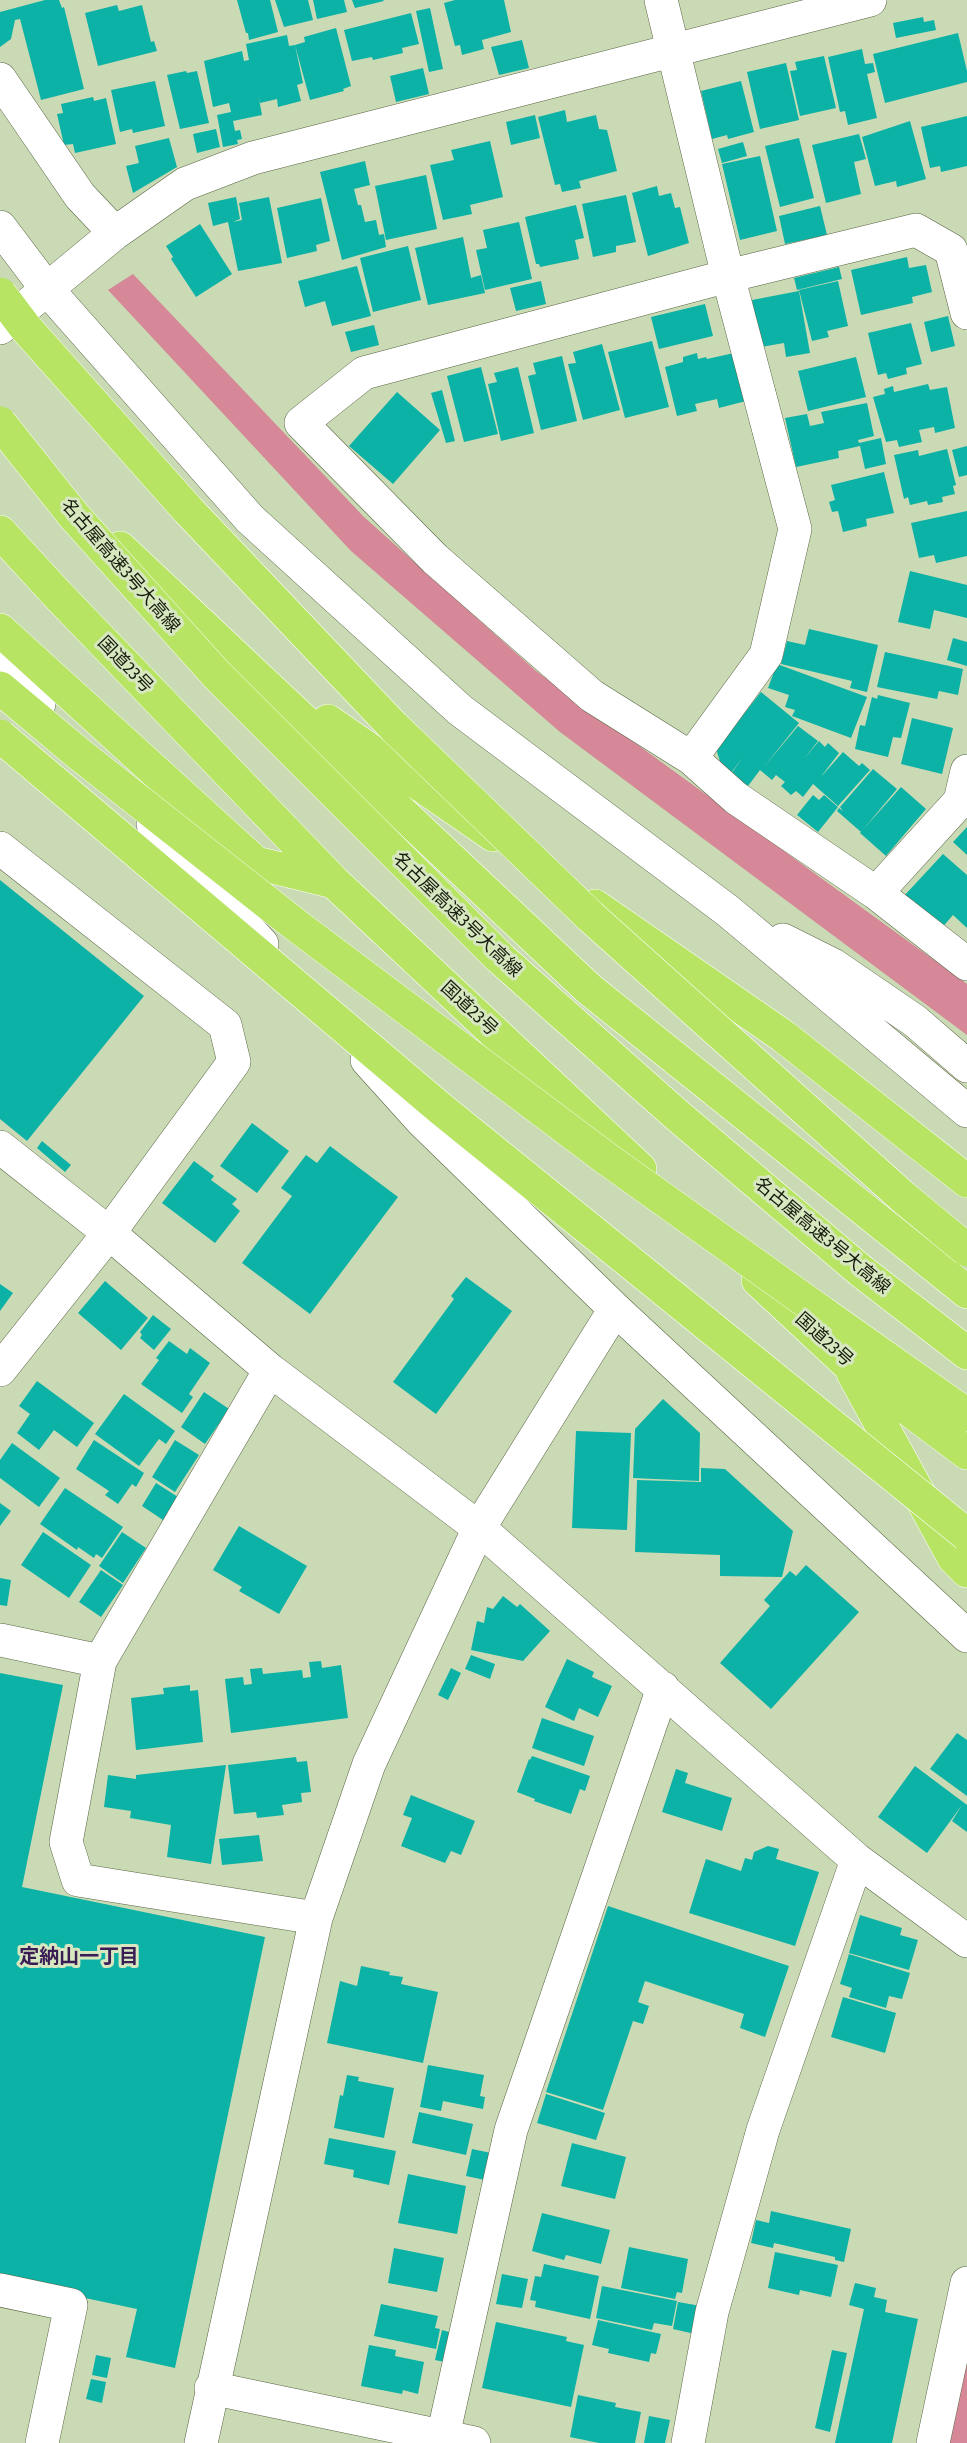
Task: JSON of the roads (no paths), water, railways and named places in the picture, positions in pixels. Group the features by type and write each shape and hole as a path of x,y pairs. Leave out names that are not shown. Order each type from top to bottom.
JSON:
{"highway":[{"path":"0,294 25,327 188,510 394,728 591,917 903,1197 967,1250"},
{"name":"名古屋高速3号大高線","path":"0,423 74,516 216,674 335,796 500,958 678,1116 843,1256 967,1353"},
{"path":"0,428 126,554 589,989 967,1292"},
{"name":"国道23号","path":"0,532 334,882 848,1364 967,1453"},
{"path":"126,554 328,721 783,1036 967,1181"},
{"path":"0,630 256,863 334,882"},
{"path":"0,688 79,754 354,969 607,1159 967,1415"},
{"path":"0,736 441,1109 967,1535"},
{"path":"848,1364 954,1558 967,1571"}],"street":[{"path":"661,0 728,276 795,529 766,655 691,758"},
{"path":"0,328 115,233 185,184 253,158 870,0"},
{"path":"0,80 80,196 115,233"},
{"path":"0,227 40,293 250,519 460,710 728,911 967,1111"},
{"path":"967,313 951,250 916,230 728,276 364,373 301,423 435,559 592,696 691,758 736,798 876,893 967,964"},
{"path":"0,668 75,737 422,1121 615,1309 967,1636"},
{"path":"876,893 960,801 967,771"},
{"path":"0,848 225,1025 234,1062 109,1233 0,1370"},
{"path":"728,911 833,965 915,1021 967,1066"},
{"path":"0,1147 109,1233 270,1370 479,1528 856,1860 967,1941"},
{"path":"201,2443 211,2388 316,1918 369,1764 479,1528 615,1309"},
{"path":"270,1370 100,1661 66,1842 78,1880 316,1918"},
{"path":"0,1640 100,1661"},
{"path":"443,2436 511,2130 663,1688"},
{"path":"688,2443 712,2312 763,2130 856,1860"},
{"path":"933,2443 967,2283"},
{"path":"0,2290 71,2305 42,2443"},
{"path":"211,2388 474,2443"}],"district":[{"name":"定納山一丁目","path":"79,1957"}]}
